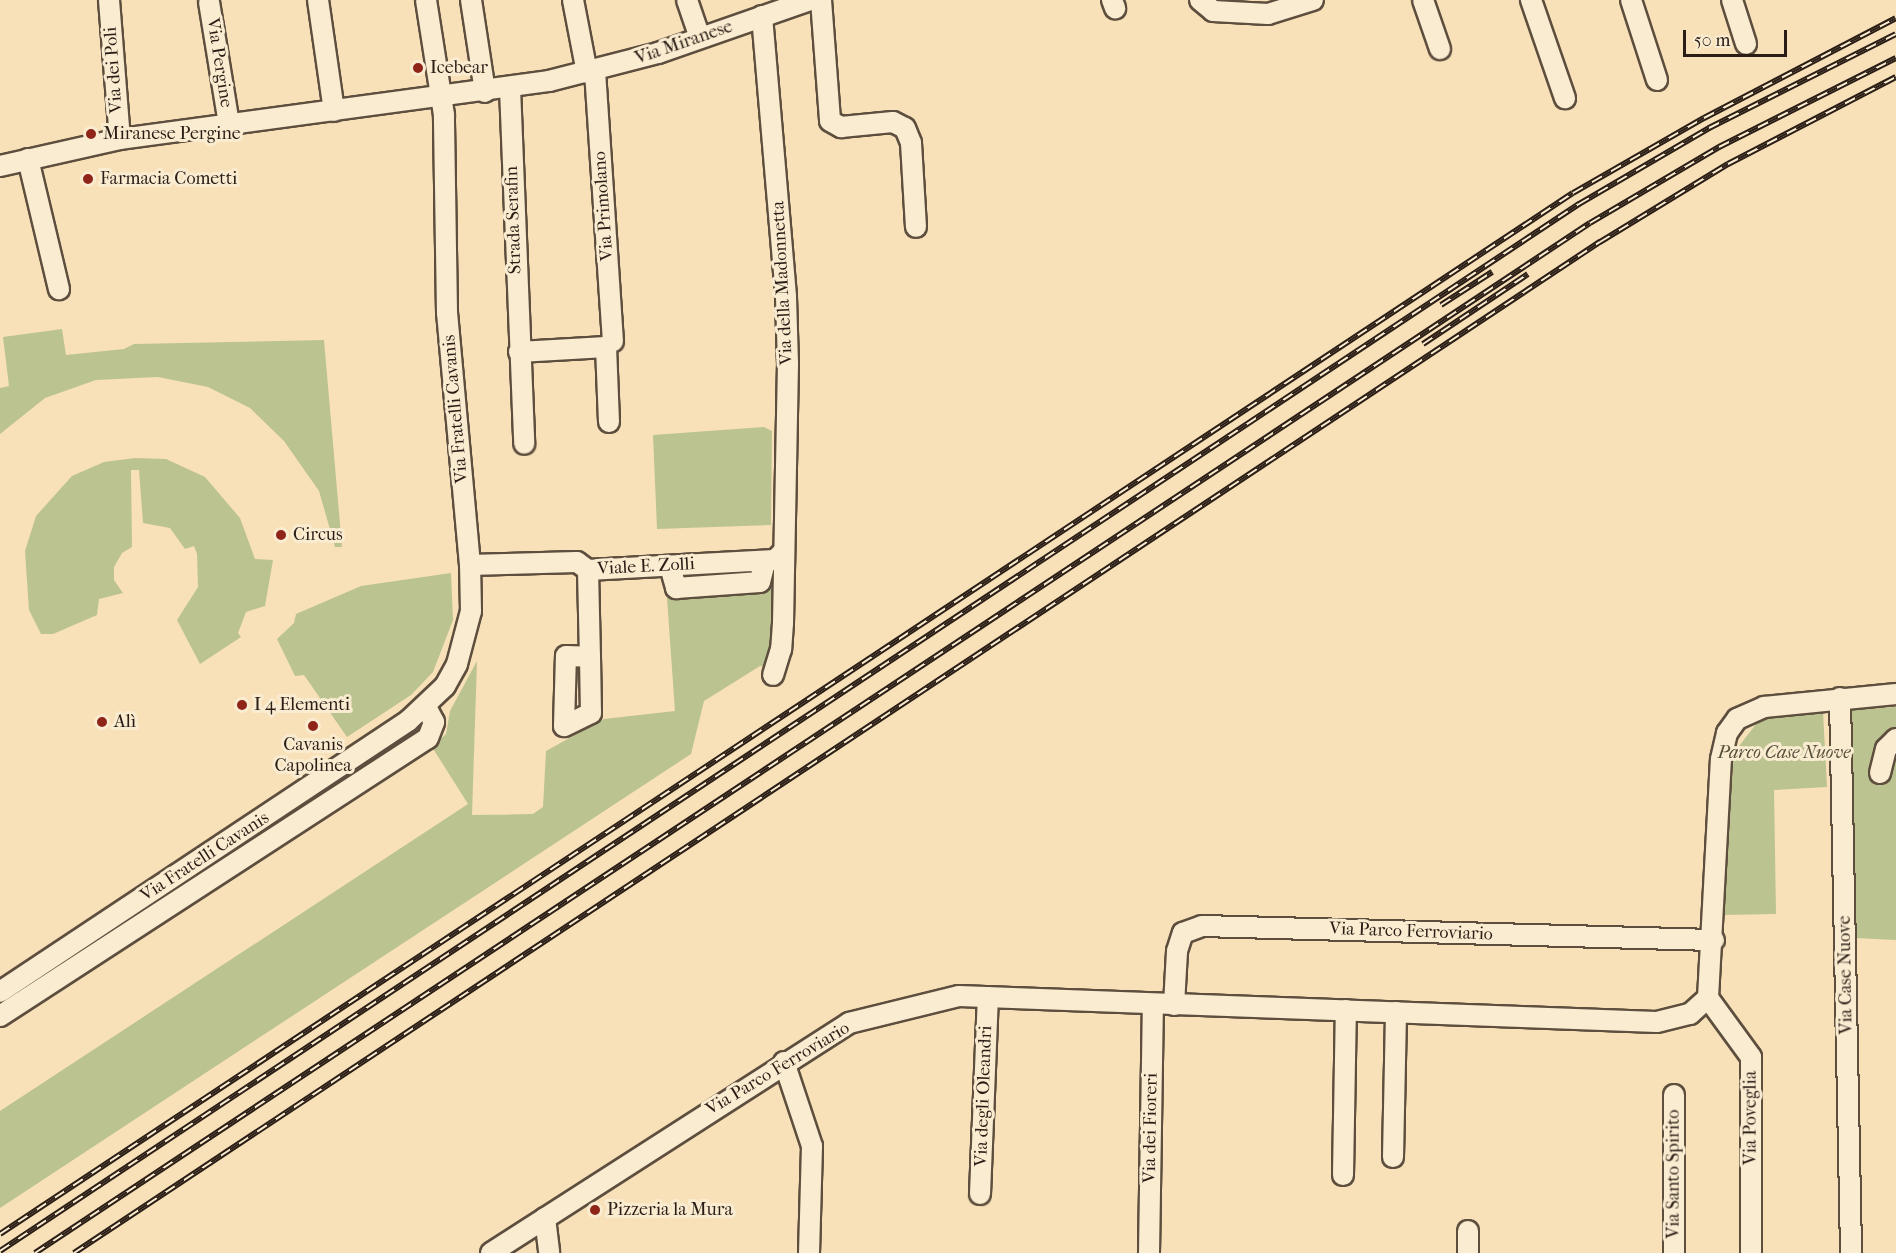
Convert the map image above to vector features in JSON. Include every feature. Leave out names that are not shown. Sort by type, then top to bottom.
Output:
[{"type":"street","name":"Via dei Poli","points":[[109,0],[120,139]]},
{"type":"street","points":[[318,0],[334,111]]},
{"type":"street","name":"Via Fratelli Cavanis","points":[[0,992],[408,721],[426,707],[445,686],[465,644],[471,611],[470,565],[448,324],[440,98],[426,0]]},
{"type":"street","points":[[471,0],[485,92]]},
{"type":"street","points":[[573,0],[591,72]]},
{"type":"street","name":"Via Miranese","points":[[687,0],[700,38]]},
{"type":"street","name":"Via Miranese","points":[[0,166],[120,139],[485,92],[591,72],[810,0]]},
{"type":"street","points":[[820,0],[830,120],[841,127],[893,122],[905,128],[911,143],[916,226]]},
{"type":"street","points":[[1202,4],[1219,12],[1268,14],[1313,0]]},
{"type":"street","points":[[1423,0],[1440,49]]},
{"type":"street","points":[[1531,0],[1564,98]]},
{"type":"street","points":[[1631,0],[1657,80]]},
{"type":"street","points":[[1732,0],[1746,44]]},
{"type":"street","name":"Via Pergine","points":[[209,2],[229,124]]},
{"type":"street","name":"Via della Madonnetta","points":[[773,675],[782,645],[788,431],[780,8]]},
{"type":"street","name":"Via Primolano","points":[[591,72],[613,341]]},
{"type":"street","name":"Strada Serafin","points":[[510,88],[524,444]]},
{"type":"street","points":[[28,159],[59,289]]},
{"type":"street","points":[[519,351],[606,347],[609,422]]},
{"type":"street","name":"Viale E. Zolli","points":[[470,565],[577,562],[588,570],[755,562],[776,560],[783,552]]},
{"type":"street","points":[[588,570],[590,657]]},
{"type":"street","points":[[1708,998],[1714,940],[1721,759],[1727,733],[1737,719],[1764,707],[1896,694]]},
{"type":"street","name":"Via Case Nuove","points":[[1840,698],[1851,1253]]},
{"type":"street","name":"Via Fratelli Cavanis","points":[[0,1016],[408,750],[433,731],[434,718],[426,707]]},
{"type":"street","points":[[408,721],[416,735],[408,750]]},
{"type":"street","points":[[1880,772],[1886,749],[1896,739]]},
{"type":"street","name":"Via Parco Ferroviario","points":[[1174,1005],[1177,951],[1183,933],[1202,926],[1714,940]]},
{"type":"street","name":"Via Parco Ferroviario","points":[[491,1253],[784,1062],[849,1023],[959,996],[1657,1022],[1690,1014],[1708,998]]},
{"type":"street","name":"Via degli Oleandri","points":[[980,1194],[988,998]]},
{"type":"street","name":"Via Poveglia","points":[[1708,998],[1751,1057],[1751,1253]]},
{"type":"street","name":"Via dei Fioreri","points":[[1149,1253],[1153,1004]]},
{"type":"street","points":[[1343,1175],[1346,1010]]},
{"type":"street","points":[[1393,1157],[1396,1012]]},
{"type":"street","points":[[784,1062],[812,1146],[809,1253]]},
{"type":"street","name":"Via Santo Spirito","points":[[1674,1095],[1674,1253]]},
{"type":"street","points":[[545,1218],[549,1253]]},
{"type":"street","points":[[1468,1231],[1468,1253]]},
{"type":"green space","points":[[62,329],[66,355],[124,349],[134,344],[324,340],[342,547],[335,547],[319,491],[284,441],[250,408],[208,387],[158,377],[96,380],[45,398],[0,434],[0,388],[9,386],[3,337]]},
{"type":"green space","points":[[764,427],[772,431],[771,525],[657,529],[653,435]]},
{"type":"green space","points":[[135,458],[166,459],[205,477],[240,518],[255,559],[273,560],[265,606],[246,612],[238,633],[241,637],[200,664],[177,620],[198,587],[197,554],[194,546],[185,549],[170,528],[143,523],[139,470],[131,470],[132,547],[122,553],[114,567],[114,580],[123,593],[99,599],[97,615],[53,634],[41,634],[29,610],[25,551],[36,516],[72,476],[104,462]]},
{"type":"green space","points":[[770,569],[777,569],[772,668],[760,666],[704,701],[691,754],[0,1208],[0,1111],[468,804],[432,747],[446,734],[450,711],[477,661],[472,815],[533,814],[543,807],[546,751],[604,719],[675,711],[667,598],[765,589]]},
{"type":"green space","points":[[451,573],[453,620],[433,672],[411,695],[347,737],[304,675],[295,676],[277,639],[294,623],[296,614],[361,586]]},
{"type":"green space","name":"Parco Case Nuove","points":[[1896,707],[1896,940],[1855,938],[1847,710]]},
{"type":"green space","name":"Parco Case Nuove","points":[[1823,712],[1827,787],[1774,790],[1776,914],[1722,915],[1729,759],[1760,719]]},
{"type":"railway","points":[[0,1234],[1573,193],[1704,118],[1896,18]]},
{"type":"railway","points":[[0,1251],[1579,204],[1709,128],[1896,34]]},
{"type":"railway","points":[[35,1253],[1590,223],[1719,147],[1896,58]]},
{"type":"railway","points":[[74,1253],[1600,242],[1728,164],[1896,77]]},
{"type":"railway","points":[[1441,305],[1492,272]]},
{"type":"railway","points":[[1423,344],[1528,274]]},
{"type":"place","name":"Icebear","points":[[418,68]]},
{"type":"place","name":"Miranese Pergine","points":[[91,134]]},
{"type":"place","name":"Farmacia Cometti","points":[[88,179]]},
{"type":"place","name":"Circus","points":[[281,535]]},
{"type":"place","name":"I 4 Elementi","points":[[242,705]]},
{"type":"place","name":"Alì","points":[[102,722]]},
{"type":"place","name":"Cavanis Capolinea","points":[[313,726]]},
{"type":"place","name":"Pizzeria la Mura","points":[[595,1210]]}]
